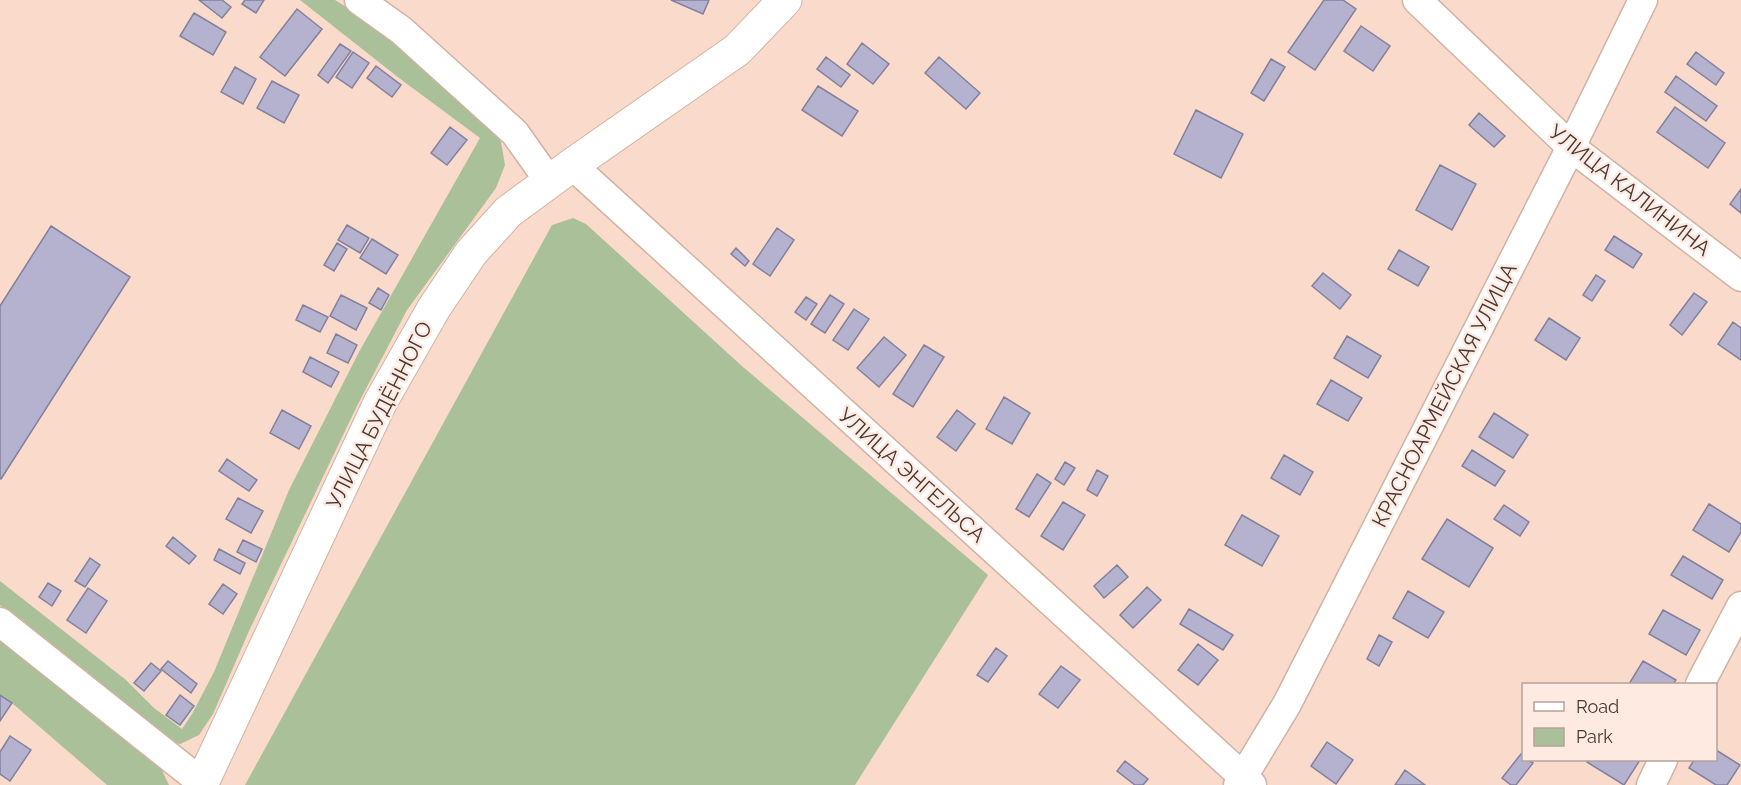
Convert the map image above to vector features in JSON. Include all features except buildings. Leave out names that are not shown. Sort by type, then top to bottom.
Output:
[{"type":"street","name":"УЛИЦА ЭНГЕЛЬСА","points":[[358,0],[401,30],[1244,782]]},
{"type":"street","name":"УЛИЦА БУДЁННОГО","points":[[203,784],[381,402],[434,308],[471,253],[508,212],[560,173],[737,50],[785,0]]},
{"type":"street","name":"УЛИЦА КАЛИНИНА","points":[[1417,0],[1571,147],[1741,277]]},
{"type":"street","name":"КРАСНОАРМЕЙСКАЯ УЛИЦА","points":[[1244,782],[1287,704],[1571,147],[1643,0]]},
{"type":"street","points":[[1701,683],[1741,606]]},
{"type":"street","points":[[0,622],[203,784]]},
{"type":"street","points":[[1651,785],[1662,761]]},
{"type":"green space","points":[[300,0],[335,0],[389,34],[490,121],[501,142],[505,165],[496,188],[407,310],[357,406],[249,631],[213,714],[199,735],[180,744],[158,737],[27,636],[0,605],[0,581],[126,680],[154,708],[182,729],[214,672],[289,490],[359,352],[480,138]]},
{"type":"green space","points":[[573,218],[586,224],[743,367],[988,575],[855,785],[245,785],[552,225]]},
{"type":"green space","points":[[0,640],[132,739],[159,764],[169,785],[107,785],[0,695]]}]
